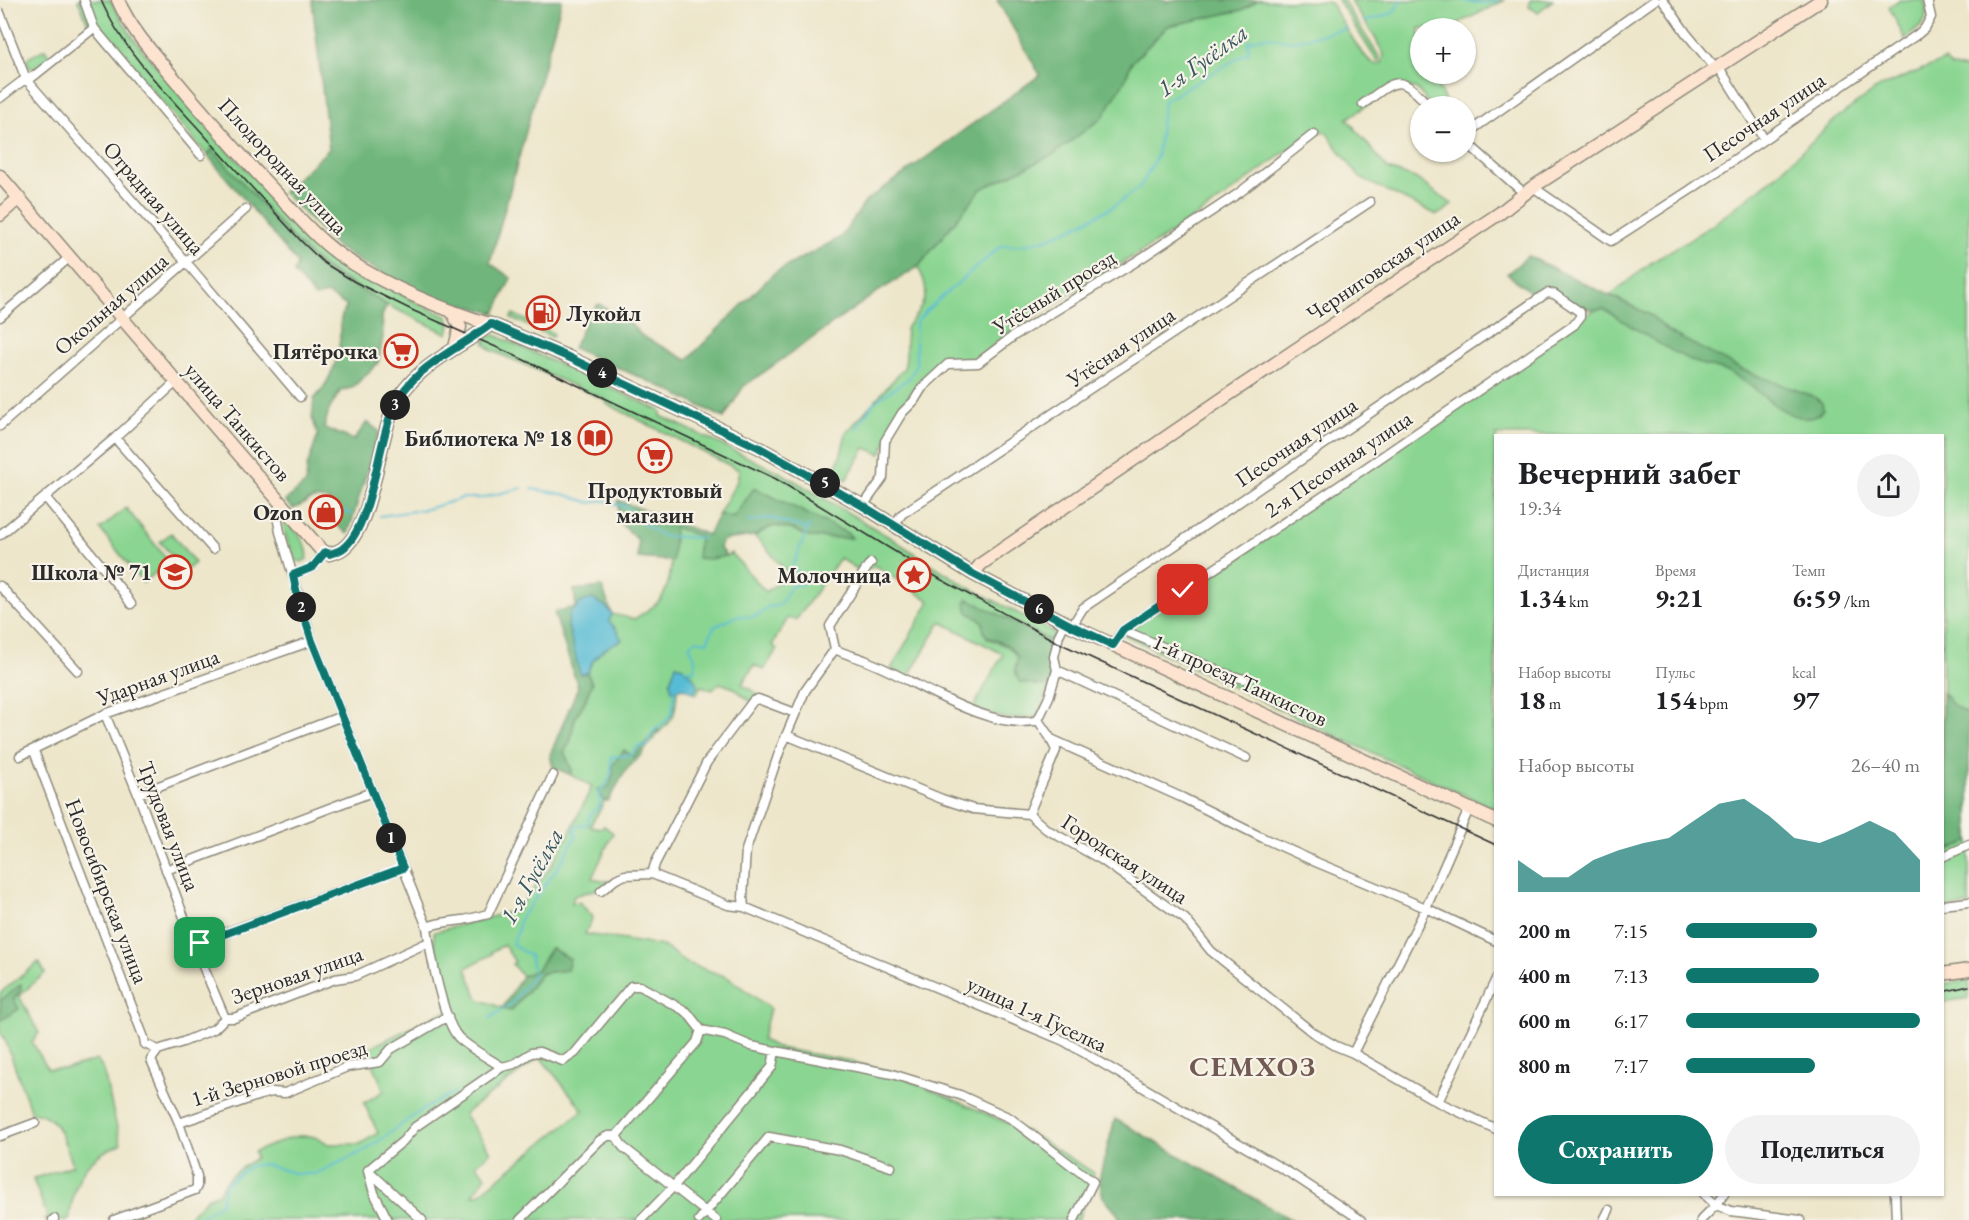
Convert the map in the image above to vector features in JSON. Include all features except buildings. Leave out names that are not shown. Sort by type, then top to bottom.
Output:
[{"type":"main road","name":"Плодородная улица","points":[[118,0],[142,39],[223,135],[311,230],[334,251],[387,282],[452,311],[491,324]]},
{"type":"main road","name":"Черниговская улица","points":[[973,574],[981,564],[1500,213],[1528,190],[1821,0]]},
{"type":"main road","name":"улица Танкистов","points":[[0,176],[280,503],[325,552]]},
{"type":"main road","points":[[0,215],[19,198]]},
{"type":"main road","points":[[452,311],[460,327],[455,347]]},
{"type":"main road","points":[[325,552],[329,554],[342,550],[352,539],[364,516],[386,426],[400,397],[430,363],[474,338],[491,324]]},
{"type":"main road","name":"1-й проезд Танкистов","points":[[491,324],[568,357],[805,472],[973,574],[1068,624],[1494,820]]},
{"type":"main road","points":[[1944,974],[1969,970]]},
{"type":"street","points":[[84,0],[94,28],[201,155]]},
{"type":"street","points":[[1476,127],[1655,0]]},
{"type":"street","points":[[1663,0],[1686,33],[1716,67],[1764,139]]},
{"type":"street","name":"Песочная улица","points":[[1528,190],[1611,241],[1690,190],[1918,34],[1925,28],[1931,17],[1927,0]]},
{"type":"street","name":"Отрадная улица","points":[[0,13],[26,79],[300,397]]},
{"type":"street","points":[[0,98],[26,79],[34,76],[94,28]]},
{"type":"street","points":[[1363,104],[1392,83],[1400,82],[1420,96]]},
{"type":"street","name":"Утёсный проезд","points":[[863,506],[883,478],[885,441],[902,413],[914,401],[922,388],[948,364],[978,363],[1015,335],[1137,261],[1239,194],[1314,134]]},
{"type":"street","points":[[1476,150],[1528,190]]},
{"type":"street","name":"Утёсная улица","points":[[894,525],[902,514],[1370,202]]},
{"type":"street","name":"Окольная улица","points":[[0,426],[246,209]]},
{"type":"street","points":[[0,317],[70,257]]},
{"type":"street","name":"Песочная улица","points":[[1068,624],[1083,608],[1547,293],[1554,294],[1580,312]]},
{"type":"street","name":"2-я Песочная улица","points":[[1113,645],[1123,630],[1574,326],[1580,317],[1580,312]]},
{"type":"street","points":[[0,535],[46,498],[176,382]]},
{"type":"street","points":[[115,438],[213,549]]},
{"type":"street","points":[[46,498],[131,604]]},
{"type":"street","points":[[280,503],[277,516],[312,641],[427,927],[432,960],[451,1027],[459,1038],[502,1067]]},
{"type":"street","points":[[293,575],[313,567],[325,552]]},
{"type":"street","points":[[744,907],[746,850],[786,735],[805,691],[835,649],[830,626],[871,563]]},
{"type":"street","points":[[0,586],[78,671]]},
{"type":"street","points":[[835,649],[869,662],[972,711],[1005,721],[1030,723],[1038,720],[1049,698],[1057,670],[1054,657],[1059,635],[1068,624]]},
{"type":"street","points":[[1123,630],[1229,675],[1244,679]]},
{"type":"street","name":"Ударная улица","points":[[21,756],[105,714],[312,641]]},
{"type":"street","points":[[1057,670],[1246,758]]},
{"type":"street","points":[[652,874],[707,762],[753,701],[758,699],[795,713]]},
{"type":"street","name":"Трудовая улица","points":[[105,714],[225,1018]]},
{"type":"street","points":[[138,794],[342,716]]},
{"type":"street","points":[[1029,814],[1056,750],[1038,720]]},
{"type":"street","name":"Городская улица","points":[[786,735],[962,806],[1029,814],[1046,829],[1102,860],[1185,919],[1211,951],[1312,1032],[1438,1102],[1494,1128]]},
{"type":"street","points":[[1051,739],[1183,798],[1318,863],[1426,908],[1494,940]]},
{"type":"street","name":"Новосибирская улица","points":[[34,751],[145,1044],[158,1050]]},
{"type":"street","points":[[427,927],[488,914],[553,775]]},
{"type":"street","points":[[166,870],[372,792]]},
{"type":"street","points":[[1353,1053],[1426,908],[1469,809]]},
{"type":"street","points":[[1944,856],[1969,845]]},
{"type":"street","points":[[195,944],[403,868]]},
{"type":"street","name":"улица 1-я Гуселка","points":[[601,891],[625,875],[652,874],[728,905],[744,907],[1064,1041],[1293,1174],[1361,1220]]},
{"type":"street","points":[[1944,905],[1969,902]]},
{"type":"street","name":"Зерновая улица","points":[[158,1050],[214,1029],[225,1018],[234,1018],[335,979],[355,976],[429,942]]},
{"type":"street","points":[[1438,1102],[1494,983]]},
{"type":"street","points":[[368,1170],[403,1141],[415,1127],[502,1067],[514,1064],[531,1053],[539,1052],[563,1061],[575,1053],[631,986],[640,986],[687,1012],[701,1030],[775,1051],[892,1074],[960,1095],[1010,1118],[1093,1182],[1074,1220]]},
{"type":"street","name":"1-й Зерновой проезд","points":[[179,1123],[260,1095],[272,1092],[285,1093],[347,1068],[380,1062],[391,1049],[448,1016]]},
{"type":"street","points":[[520,1220],[600,1140],[608,1136],[616,1136],[697,1042],[701,1030]]},
{"type":"street","points":[[114,1220],[195,1190],[197,1186],[197,1176],[179,1123],[151,1060],[158,1050]]},
{"type":"street","points":[[641,1220],[674,1186],[772,1067],[775,1051]]},
{"type":"street","points":[[0,1136],[35,1123]]},
{"type":"street","points":[[616,1136],[623,1148],[716,1220]]},
{"type":"street","points":[[699,1220],[769,1137],[840,1150],[891,1167]]},
{"type":"street","points":[[368,1170],[374,1192],[388,1220]]},
{"type":"street","points":[[368,1170],[423,1220]]},
{"type":"street","points":[[1706,1196],[1716,1205],[1731,1211],[1800,1220]]},
{"type":"street","points":[[1701,1220],[1723,1196]]},
{"type":"street","points":[[1895,1196],[1896,1220]]},
{"type":"street","points":[[1604,1220],[1609,1210]]},
{"type":"green space","points":[[78,0],[110,0],[133,38],[175,89],[223,145],[308,234],[411,300],[448,317],[450,325],[448,334],[387,305],[325,268],[299,245],[212,149],[208,156],[98,26],[88,24]]},
{"type":"green space","points":[[312,0],[562,0],[490,263],[511,278],[495,313],[436,298],[359,261],[337,247],[283,192],[329,149]]},
{"type":"green space","points":[[997,0],[1166,0],[1167,2],[1171,0],[1258,0],[1242,10],[1168,26],[1131,63],[1125,80],[1103,117],[1054,154],[981,189],[918,267],[879,291],[743,387],[724,418],[662,387],[573,348],[590,312],[599,304],[630,323],[642,336],[687,360],[774,273],[841,237],[866,201],[1040,75]]},
{"type":"green space","points":[[1258,0],[1327,2],[1331,4],[1368,60],[1377,65],[1382,63],[1384,55],[1350,0],[1505,0],[1469,18],[1410,18],[1410,84],[1437,84],[1443,96],[1423,96],[1416,88],[1395,87],[1347,119],[1388,169],[1415,178],[1452,204],[1437,215],[1360,178],[1326,132],[1313,131],[1222,199],[1159,241],[1063,298],[1011,332],[977,359],[945,360],[922,380],[900,411],[881,454],[865,448],[846,480],[833,472],[841,455],[846,433],[904,368],[906,329],[922,305],[926,294],[918,267],[981,189],[1054,154],[1125,80],[1131,63],[1168,26],[1242,10]]},
{"type":"green space","points":[[1338,0],[1343,0],[1380,58],[1379,60],[1377,61]]},
{"type":"green space","points":[[1530,0],[1553,0],[1538,12],[1529,7]]},
{"type":"green space","points":[[1899,0],[1924,0],[1926,8],[1923,23],[1905,39],[1889,7]]},
{"type":"green space","points":[[45,49],[51,59],[31,69],[26,59]]},
{"type":"green space","points":[[1945,60],[1951,67],[1969,69],[1969,716],[1953,705],[1944,694],[1944,434],[1494,434],[1494,809],[1329,733],[1123,634],[1594,310],[1604,308],[1652,316],[1610,295],[1652,262],[1711,226],[1772,179],[1838,117],[1878,88]]},
{"type":"green space","points":[[212,149],[299,245],[324,268],[387,305],[382,316],[383,337],[378,363],[352,388],[341,390],[329,410],[324,428],[354,440],[367,422],[379,431],[348,534],[334,523],[337,513],[330,501],[318,498],[293,509],[285,501],[306,483],[307,467],[318,435],[312,418],[314,399],[327,382],[336,362],[340,322],[347,306],[327,294],[315,297],[294,273],[297,263],[208,156]]},
{"type":"green space","points":[[1528,256],[1652,316],[1669,332],[1743,370],[1815,397],[1822,403],[1823,409],[1810,418],[1790,414],[1739,378],[1675,352],[1604,309],[1582,307],[1551,288],[1537,297],[1507,274]]},
{"type":"green space","points":[[513,314],[554,335],[552,337],[511,318]]},
{"type":"green space","points":[[495,335],[661,411],[661,416],[783,474],[966,586],[1054,634],[1051,641],[968,599],[983,622],[987,638],[1009,647],[1018,658],[1015,670],[1049,687],[1037,717],[1006,719],[973,708],[1003,654],[941,622],[908,677],[891,669],[930,601],[876,566],[860,571],[840,558],[796,620],[788,618],[772,645],[777,649],[764,670],[754,665],[742,684],[760,696],[750,701],[734,688],[720,683],[712,690],[701,686],[697,694],[694,693],[697,685],[683,669],[676,665],[670,682],[674,691],[677,690],[675,708],[669,722],[660,731],[656,731],[633,757],[624,750],[609,787],[597,790],[604,801],[590,826],[600,828],[604,826],[613,833],[592,878],[610,881],[604,887],[574,896],[572,903],[579,902],[593,917],[585,934],[663,946],[687,963],[727,977],[770,1008],[762,1040],[778,1048],[845,1060],[891,1072],[1028,1132],[1094,1173],[1078,1220],[186,1220],[207,1198],[219,1193],[234,1173],[256,1158],[254,1152],[301,1136],[310,1136],[328,1144],[360,1144],[378,1133],[364,1103],[384,1091],[367,1049],[437,1015],[453,1010],[434,953],[434,932],[517,910],[551,866],[592,786],[571,775],[572,770],[564,752],[570,742],[575,718],[592,683],[587,673],[616,629],[609,621],[612,614],[634,619],[663,596],[671,567],[673,526],[699,536],[709,559],[731,553],[766,592],[788,574],[754,536],[776,526],[795,530],[808,537],[851,538],[849,534],[755,488],[733,518],[719,514],[737,481],[739,470],[607,404],[606,400],[491,350],[485,344],[489,336]],"holes":[[[504,945],[515,962],[512,964],[522,976],[537,970],[551,948],[560,954],[567,970],[542,973],[511,1011],[478,999],[466,968]],[[540,1057],[583,1110],[478,1195],[473,1195],[486,1176],[476,1165],[491,1152],[464,1114]]]},
{"type":"green space","points":[[754,488],[849,534],[852,538],[808,537],[795,530],[776,526],[754,536],[723,540],[719,547],[726,556],[709,559],[697,558],[699,536],[674,527],[673,561],[638,558],[638,540],[619,522],[618,500],[708,535],[719,514],[733,518]]},
{"type":"green space","points":[[126,508],[169,562],[143,583],[100,529]]},
{"type":"green space","points":[[285,520],[297,532],[307,549],[307,559],[302,562],[297,561],[286,538],[283,523]]},
{"type":"green space","points":[[171,533],[195,563],[185,571],[160,542]]},
{"type":"green space","points":[[602,587],[612,614],[604,606],[582,602],[568,626],[581,674],[587,673],[592,683],[575,718],[570,742],[564,752],[572,770],[571,775],[553,767],[550,755],[578,687],[554,612],[576,607],[574,590]]},
{"type":"green space","points":[[968,599],[1051,641],[1049,658],[1053,663],[1049,687],[1019,682],[1015,670],[1018,657],[1008,646],[987,636],[983,629],[983,622],[968,612],[965,603]]},
{"type":"green space","points":[[1944,695],[1969,716],[1969,841],[1944,852]]},
{"type":"green space","points":[[657,730],[660,731],[626,770],[608,801],[604,801],[597,789],[609,787],[614,772],[612,768],[614,763],[624,750],[633,757]]},
{"type":"green space","points":[[1969,841],[1969,905],[1944,909],[1944,852]]},
{"type":"green space","points":[[551,948],[570,959],[567,970],[542,973],[511,1011],[502,1009],[522,976],[537,970]]},
{"type":"green space","points":[[39,962],[45,973],[19,996],[39,1033],[32,1042],[48,1069],[66,1069],[97,1060],[103,1069],[121,1144],[97,1157],[82,1173],[74,1193],[69,1220],[44,1220],[48,1218],[33,1179],[73,1165],[63,1138],[54,1123],[41,1114],[31,1112],[5,1039],[0,1032],[0,993]]},
{"type":"green space","points":[[1969,980],[1969,998],[1944,1002],[1944,984]]},
{"type":"green space","points":[[21,984],[21,990],[14,999],[19,1009],[0,1021],[0,1001]]},
{"type":"green space","points":[[1115,1119],[1292,1220],[1118,1220],[1119,1216],[1103,1197],[1099,1179]]},
{"type":"water","points":[[592,599],[605,606],[612,614],[609,621],[622,640],[600,652],[587,673],[580,674],[568,626],[569,615],[582,602]]},
{"type":"water","points":[[676,665],[683,667],[691,674],[698,685],[694,693],[685,688],[672,690],[670,682]]},
{"type":"waterway","name":"1-я Гусёлка","points":[[1364,22],[1393,13],[1401,0]]},
{"type":"waterway","name":"1-я Гусёлка","points":[[1462,0],[1480,3],[1498,0]]},
{"type":"waterway","name":"1-я Гусёлка","points":[[856,429],[873,403],[909,378],[916,367],[916,322],[1001,246],[1023,245],[1071,229],[1114,206],[1140,187],[1157,156],[1164,101],[1249,52],[1248,41],[1266,37],[1294,41],[1347,28]]},
{"type":"waterway","points":[[380,516],[427,509],[463,498],[481,498],[522,488]]},
{"type":"waterway","points":[[532,489],[563,494],[591,503],[602,500],[627,507],[637,520],[663,536],[702,538]]},
{"type":"waterway","points":[[341,510],[351,514]]},
{"type":"waterway","points":[[748,522],[770,518],[808,529]]},
{"type":"waterway","name":"1-я Гусёлка","points":[[683,669],[693,671],[695,661],[689,646],[696,640],[707,642],[714,627],[737,616],[759,615],[768,607],[780,605],[791,586],[802,584],[804,577],[792,568],[809,525]]},
{"type":"waterway","name":"1-я Гусёлка","points":[[490,1018],[512,1003],[534,974],[530,956],[512,944],[518,931],[519,920],[558,867],[576,836],[574,831],[578,825],[587,825],[590,815],[600,806],[600,790],[609,779],[611,757],[630,755],[639,746],[647,746],[652,734],[672,712],[674,688]]},
{"type":"waterway","name":"1-я Гусёлка","points":[[196,1220],[221,1203],[225,1185],[250,1166],[263,1164],[297,1174],[315,1174],[366,1150],[419,1112],[454,1092]]},
{"type":"tram line","points":[[101,0],[131,51],[170,98],[302,242],[324,263],[355,282],[776,479],[940,579],[1057,642],[1494,844]]},
{"type":"tram line","points":[[1944,992],[1969,986]]},
{"type":"place","name":"Лукойл","points":[[543,313]]},
{"type":"place","name":"Пятёрочка","points":[[401,351]]},
{"type":"place","name":"Библиотека № 18","points":[[595,438]]},
{"type":"place","name":"Продуктовый магазин","points":[[655,456]]},
{"type":"place","name":"Ozon","points":[[326,512]]},
{"type":"place","name":"Школа № 71","points":[[175,572]]},
{"type":"place","name":"Молочница","points":[[914,575]]},
{"type":"district","name":"СЕМХОЗ","points":[[1253,1066]]},
{"type":"route","points":[[200,943],[403,868],[312,641],[293,575],[313,567],[325,552],[329,554],[342,550],[352,539],[364,516],[386,426],[394,406],[410,384],[430,363],[478,335],[491,324],[568,357],[758,447],[863,506],[973,574],[1113,645],[1123,630],[1183,590]]}]
